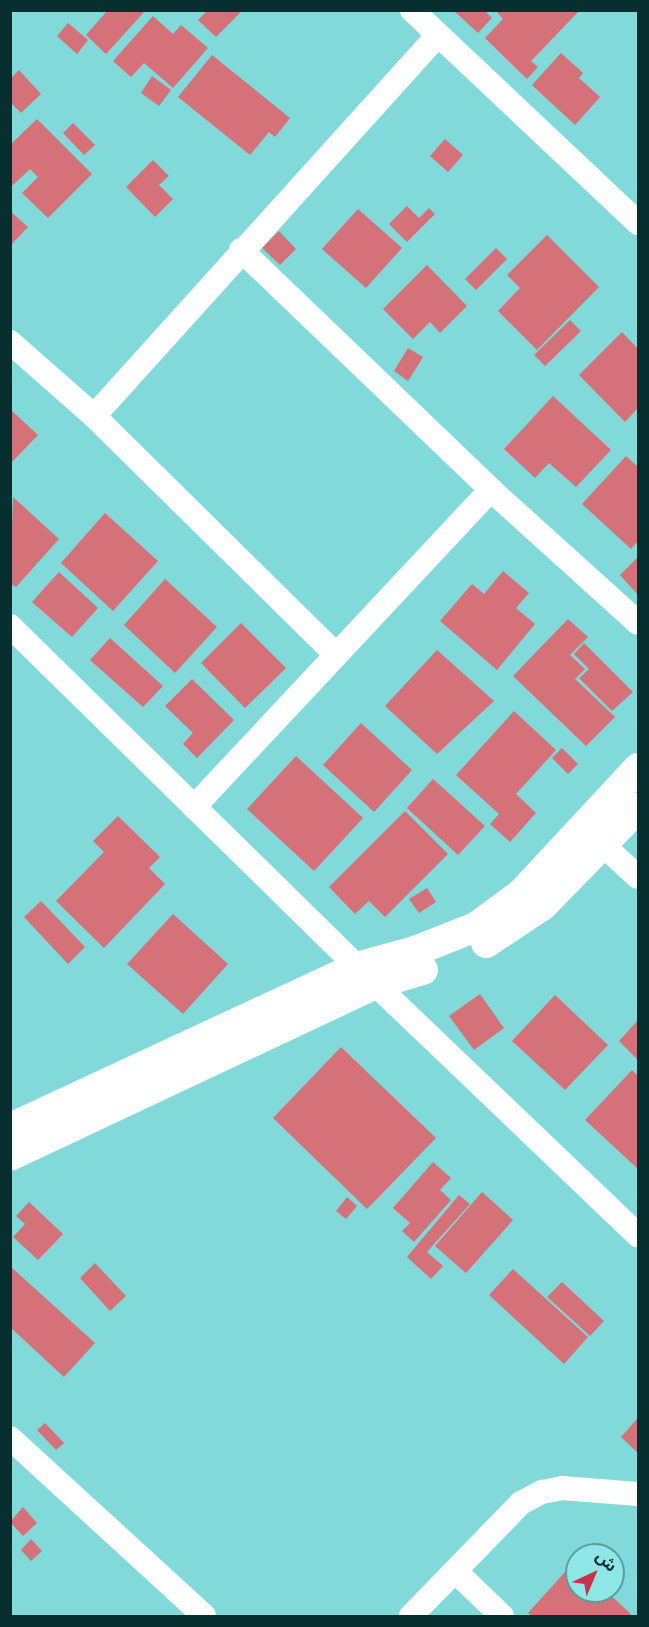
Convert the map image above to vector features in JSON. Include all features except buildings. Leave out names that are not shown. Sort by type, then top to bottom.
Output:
[{"type":"street","points":[[412,10],[639,223]]},
{"type":"street","points":[[94,416],[241,250],[438,35]]},
{"type":"street","points":[[241,250],[491,490],[639,622]]},
{"type":"street","points":[[10,342],[94,416],[335,654]]},
{"type":"street","points":[[194,807],[491,490]]},
{"type":"street","points":[[10,626],[366,975],[639,1235]]},
{"type":"street","points":[[10,1128],[366,975],[451,937],[501,911],[554,861],[639,768]]},
{"type":"street","points":[[10,1156],[366,975],[456,958],[509,930],[542,906],[604,846],[639,808]]},
{"type":"street","points":[[604,846],[639,878]]},
{"type":"street","points":[[10,1438],[204,1617]]},
{"type":"street","points":[[411,1617],[521,1503],[542,1492],[562,1488],[639,1494]]},
{"type":"street","points":[[455,1571],[502,1617]]}]
